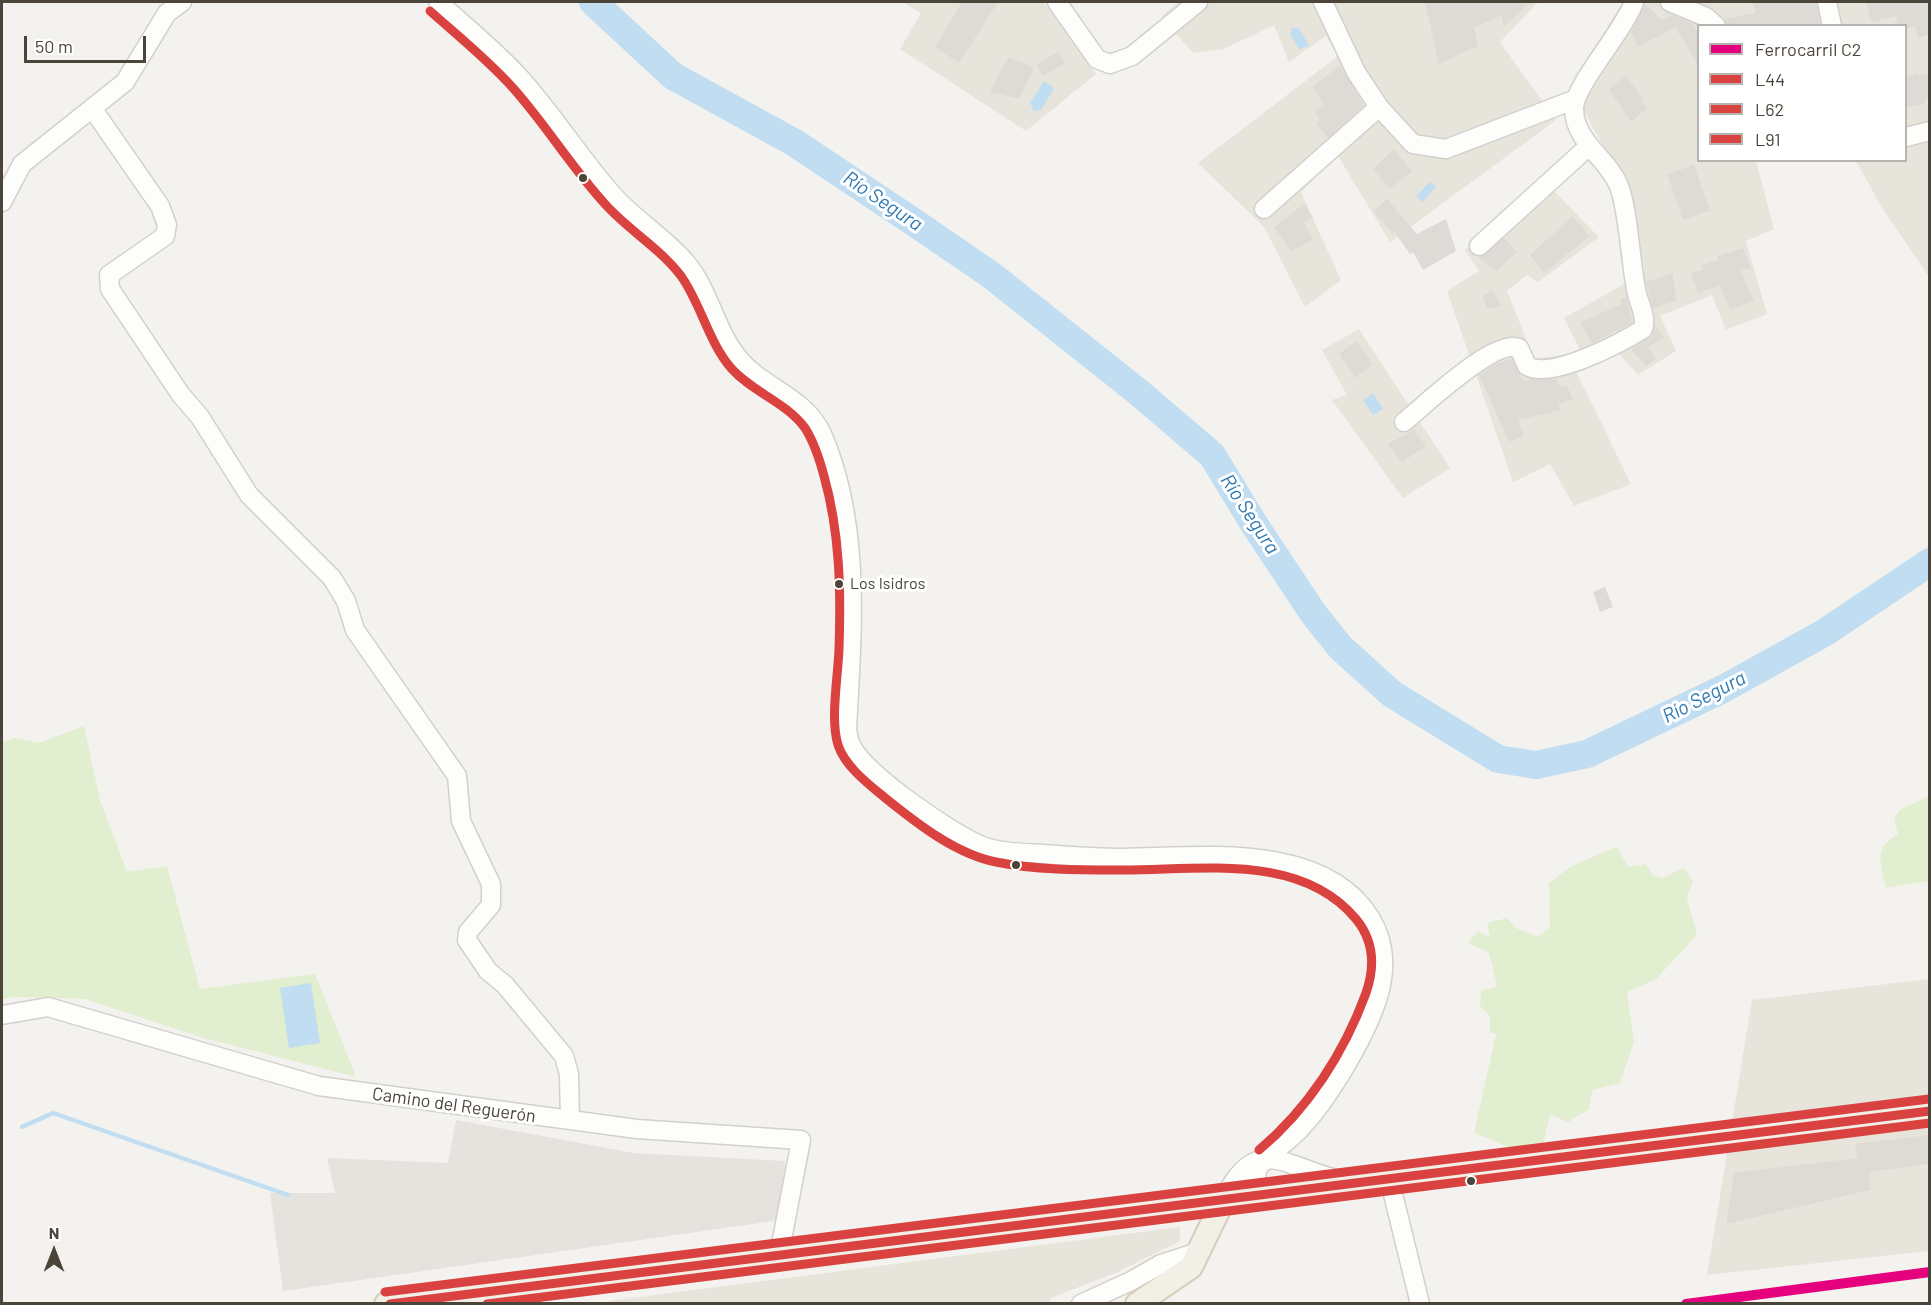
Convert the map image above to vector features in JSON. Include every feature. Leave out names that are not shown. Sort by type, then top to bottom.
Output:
[{"type":"main road","points":[[386,1304],[1929,1111]]},
{"type":"main road","points":[[1137,1304],[1191,1267],[1224,1199]]},
{"type":"main road","points":[[1169,1206],[1193,1219],[1201,1232],[1201,1248]]},
{"type":"street","points":[[2,202],[22,164],[125,82],[167,13],[182,2]]},
{"type":"street","points":[[438,2],[522,80],[611,194],[635,219],[687,263],[702,289],[726,343],[741,362],[807,412],[821,431],[841,496],[848,542],[851,579],[847,729],[851,746],[866,764],[888,784],[936,819],[985,847],[1019,853],[1107,858],[1199,855],[1250,857],[1300,868],[1317,875],[1342,887],[1362,904],[1379,932],[1385,951],[1381,988],[1355,1048],[1320,1105],[1300,1129],[1267,1159],[1256,1173],[1256,1184],[1263,1194]]},
{"type":"street","points":[[1057,2],[1097,59],[1110,64],[1132,56],[1198,2]]},
{"type":"street","points":[[1323,2],[1356,72],[1379,107],[1413,144],[1446,149],[1576,99]]},
{"type":"street","points":[[1404,422],[1473,366],[1502,348],[1519,348],[1527,366],[1543,369],[1600,352],[1643,329],[1645,322],[1633,277],[1619,186],[1611,171],[1589,146],[1577,127],[1574,107],[1579,90],[1602,58],[1634,2]]},
{"type":"street","points":[[1670,2],[1706,18],[1714,24]]},
{"type":"street","points":[[1827,2],[1832,24]]},
{"type":"street","points":[[1264,209],[1379,107]]},
{"type":"street","points":[[92,108],[160,206],[167,225],[165,236],[109,275],[110,289],[181,394],[200,417],[249,495],[332,578],[346,601],[355,630],[458,776],[461,821],[491,884],[491,905],[468,932],[466,940],[488,971],[505,985],[564,1056],[569,1074],[570,1120]]},
{"type":"street","points":[[1907,136],[1929,131]]},
{"type":"street","points":[[1479,246],[1589,146]]},
{"type":"street","name":"Camino del Reguerón","points":[[2,1015],[48,1007],[319,1086],[637,1129],[801,1140],[779,1254]]},
{"type":"street","points":[[1300,1129],[1300,1151],[1314,1173]]},
{"type":"street","points":[[1224,1199],[1234,1178],[1245,1167],[1267,1159],[1286,1160],[1314,1173],[1356,1182]]},
{"type":"street","points":[[1389,1178],[1420,1304]]},
{"type":"street","points":[[1081,1304],[1100,1298],[1161,1264],[1201,1248]]},
{"type":"shaded area","points":[[902,2],[1044,2],[1096,74],[1026,131],[900,49],[921,13]]},
{"type":"shaded area","points":[[1178,2],[1538,2],[1500,42],[1556,120],[1390,242],[1338,156],[1301,192],[1341,280],[1305,307],[1264,227],[1198,163],[1338,56],[1326,36],[1289,62],[1274,25],[1224,49],[1193,53],[1161,17]]},
{"type":"shaded area","points":[[1623,2],[1929,2],[1930,278],[1882,208],[1857,162],[1907,162],[1907,24],[1697,24],[1697,162],[1756,162],[1774,229],[1746,241],[1767,314],[1726,330],[1712,295],[1660,316],[1676,351],[1638,375],[1616,350],[1588,366],[1564,318],[1645,272],[1624,183],[1570,86]]},
{"type":"shaded area","points":[[1542,179],[1599,237],[1538,282],[1527,275],[1507,291],[1534,358],[1568,355],[1631,484],[1574,506],[1550,464],[1513,482],[1447,291],[1479,271],[1465,250]]},
{"type":"shaded area","points":[[1359,329],[1450,468],[1403,498],[1332,400],[1347,395],[1322,350]]},
{"type":"shaded area","points":[[1929,979],[1929,1251],[1707,1275],[1752,1000]]},
{"type":"shaded area","points":[[456,1120],[633,1153],[785,1161],[780,1220],[283,1291],[270,1193],[335,1193],[327,1158],[448,1163]]},
{"type":"shaded area","points":[[1180,1227],[1180,1241],[1120,1271],[1051,1298],[1049,1303],[609,1303],[609,1301]]},
{"type":"green space","points":[[84,726],[100,800],[127,872],[167,866],[200,989],[315,974],[356,1077],[200,1037],[85,999],[16,997],[2,999],[2,742],[15,738],[39,743]]},
{"type":"green space","points":[[1929,796],[1929,881],[1886,888],[1880,857],[1884,845],[1898,834],[1894,819],[1900,810]]},
{"type":"green space","points":[[1616,847],[1629,867],[1646,864],[1652,875],[1663,878],[1683,868],[1693,881],[1687,898],[1697,935],[1656,979],[1627,992],[1634,1042],[1620,1083],[1592,1090],[1589,1109],[1568,1122],[1550,1114],[1543,1145],[1511,1148],[1474,1133],[1496,1034],[1490,1032],[1490,1016],[1480,1006],[1481,991],[1497,986],[1489,953],[1468,943],[1478,931],[1490,938],[1487,923],[1507,918],[1516,928],[1538,937],[1550,927],[1549,883],[1570,867]]},
{"type":"water","points":[[1292,28],[1299,28],[1309,46],[1299,49],[1290,34]]},
{"type":"water","points":[[1044,81],[1054,88],[1041,110],[1034,111],[1030,103]]},
{"type":"water","points":[[1430,182],[1436,187],[1422,202],[1416,196]]},
{"type":"water","points":[[1373,393],[1383,409],[1373,415],[1363,400]]},
{"type":"water","points":[[311,983],[320,1043],[289,1048],[280,988]]},
{"type":"building","points":[[962,2],[998,2],[959,63],[935,47]]},
{"type":"building","points":[[1425,2],[1531,2],[1503,27],[1502,15],[1474,28],[1478,46],[1439,64]]},
{"type":"building","points":[[1753,2],[1816,2],[1820,24],[1726,24],[1725,19],[1755,13]]},
{"type":"building","points":[[1866,2],[1929,2],[1929,35],[1918,38],[1915,26],[1907,28],[1907,24],[1898,24],[1896,16],[1871,22]]},
{"type":"building","points":[[1645,4],[1662,20],[1672,15],[1693,24],[1697,31],[1697,63],[1675,27],[1638,47],[1631,32]]},
{"type":"building","points":[[1058,52],[1065,63],[1043,76],[1036,65]]},
{"type":"building","points":[[1008,58],[1027,64],[1034,69],[1019,99],[990,92]]},
{"type":"building","points":[[1340,65],[1364,105],[1328,138],[1317,125],[1320,121],[1315,112],[1324,104],[1313,87]]},
{"type":"building","points":[[1917,73],[1918,76],[1928,74],[1929,98],[1925,100],[1926,103],[1907,108],[1907,76]]},
{"type":"building","points":[[1625,75],[1643,98],[1641,99],[1647,108],[1631,122],[1609,90]]},
{"type":"building","points":[[1394,149],[1412,171],[1390,189],[1373,169]]},
{"type":"building","points":[[1694,165],[1710,211],[1683,220],[1667,174]]},
{"type":"building","points":[[1387,199],[1417,234],[1446,219],[1456,251],[1423,270],[1413,252],[1410,254],[1393,230],[1391,231],[1374,211]]},
{"type":"building","points":[[1304,204],[1313,217],[1304,222],[1313,240],[1291,251],[1274,227]]},
{"type":"building","points":[[1573,216],[1589,236],[1544,273],[1530,255]]},
{"type":"building","points":[[1504,238],[1517,252],[1496,271],[1479,258]]},
{"type":"building","points":[[1743,248],[1751,268],[1741,271],[1754,301],[1730,309],[1720,285],[1698,293],[1691,273],[1703,270],[1702,265],[1718,260],[1718,256]]},
{"type":"building","points":[[1673,273],[1676,301],[1653,308],[1646,282]]},
{"type":"building","points":[[1493,291],[1501,306],[1487,309],[1483,295]]},
{"type":"building","points":[[1626,297],[1633,322],[1591,344],[1581,322],[1622,304],[1620,300]]},
{"type":"building","points":[[1655,326],[1664,338],[1648,347],[1656,358],[1646,366],[1631,349],[1652,336]]},
{"type":"building","points":[[1356,341],[1373,364],[1355,378],[1339,354]]},
{"type":"building","points":[[1512,359],[1524,382],[1531,379],[1557,379],[1560,388],[1567,386],[1573,399],[1558,404],[1561,410],[1518,420],[1524,436],[1509,442],[1479,375],[1498,363]]},
{"type":"building","points":[[1414,430],[1426,446],[1402,462],[1388,444]]},
{"type":"building","points":[[1605,587],[1613,607],[1600,612],[1593,592]]},
{"type":"building","points":[[1929,1135],[1929,1164],[1869,1172],[1870,1190],[1726,1224],[1734,1173],[1857,1158],[1855,1144]]},
{"type":"waterway","name":"Río Segura","points":[[593,2],[673,76],[795,143],[915,223],[991,275],[1137,391],[1212,455],[1313,613],[1340,647],[1392,694],[1498,759],[1536,765],[1587,754],[1723,689],[1824,633],[1930,562]]},
{"type":"waterway","points":[[22,1127],[53,1113],[288,1195]]},
{"type":"rail line","name":"C2","points":[[1686,1304],[1930,1272]]},
{"type":"transit line","name":"L62","points":[[430,11],[473,48],[503,78],[525,102],[605,204],[673,266],[688,287],[716,346],[731,368],[749,384],[788,411],[808,433],[824,476],[836,540],[840,606],[836,735],[841,753],[857,774],[936,836],[981,858],[1011,865],[1057,869],[1213,868],[1245,869],[1276,874],[1306,883],[1333,897],[1362,927],[1371,954],[1371,974],[1366,993],[1347,1037],[1323,1079],[1309,1098],[1277,1134],[1259,1150]]},
{"type":"transit line","name":"L91","points":[[385,1292],[1929,1099]]},
{"type":"transit line","name":"L44","points":[[390,1304],[1930,1111]]},
{"type":"transit line","name":"L62","points":[[487,1304],[1930,1123]]},
{"type":"place","name":"Los Isidros","points":[[839,584]]}]
